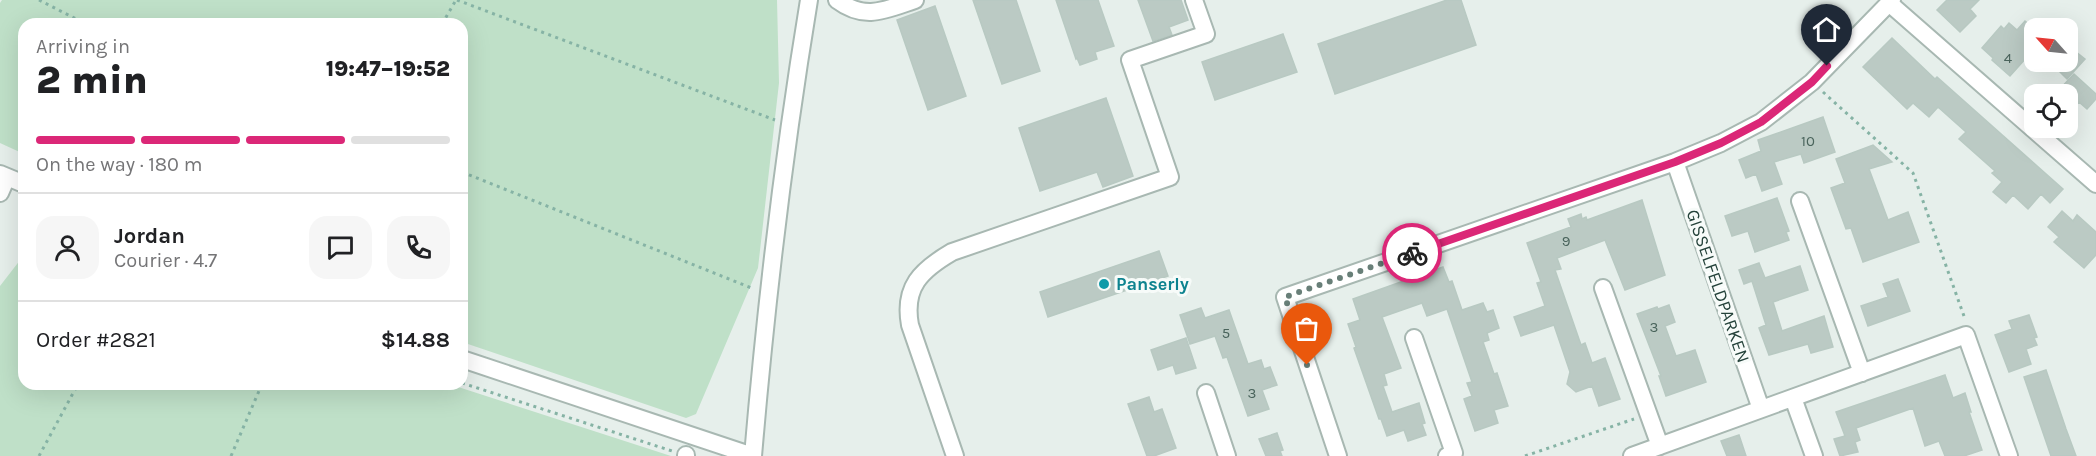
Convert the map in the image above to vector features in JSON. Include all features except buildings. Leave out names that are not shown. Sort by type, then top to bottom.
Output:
[{"type":"street","points":[[468,361],[753,456],[771,271],[789,125],[809,0]]},
{"type":"street","points":[[837,0],[855,11],[866,13],[877,12],[915,0]]},
{"type":"street","points":[[955,456],[910,325],[907,308],[918,277],[934,262],[952,252],[1170,177],[1130,60],[1206,34],[1194,0]]},
{"type":"street","points":[[1338,456],[1285,297],[1675,162],[1721,143],[1761,122],[1812,82],[1891,1],[2096,184]]},
{"type":"street","name":"GISSELFELDPARKEN","points":[[1675,162],[1761,410]]},
{"type":"street","points":[[0,193],[4,175],[18,181]]},
{"type":"street","points":[[1800,201],[1862,373]]},
{"type":"street","points":[[1603,288],[1659,446]]},
{"type":"street","points":[[1632,456],[1966,335],[2009,456]]},
{"type":"street","points":[[1414,338],[1454,453],[1447,456]]},
{"type":"street","points":[[1206,393],[1227,456]]},
{"type":"street","points":[[1793,398],[1814,456]]},
{"type":"path","points":[[39,0],[74,18]]},
{"type":"path","points":[[446,18],[456,0],[789,125]]},
{"type":"path","points":[[1812,82],[1913,173],[1966,321],[1966,335]]},
{"type":"path","points":[[468,174],[761,292]]},
{"type":"path","points":[[468,385],[686,456]]},
{"type":"path","points":[[39,456],[75,390]]},
{"type":"path","points":[[231,456],[259,390]]},
{"type":"path","points":[[1525,456],[1648,414]]},
{"type":"green space","points":[[2,0],[777,0],[779,83],[758,268],[696,414],[686,418],[468,344],[468,18],[18,18],[18,151],[0,143],[0,3]]},
{"type":"green space","points":[[18,263],[18,390],[468,390],[671,456],[0,456],[0,286]]},
{"type":"way so far","points":[[1307,365],[1285,297],[1412,253]]},
{"type":"place","name":"Panserly","points":[[1104,284]]},
{"type":"route","points":[[1412,253],[1675,162],[1721,143],[1761,122],[1812,82],[1827,66]]}]
